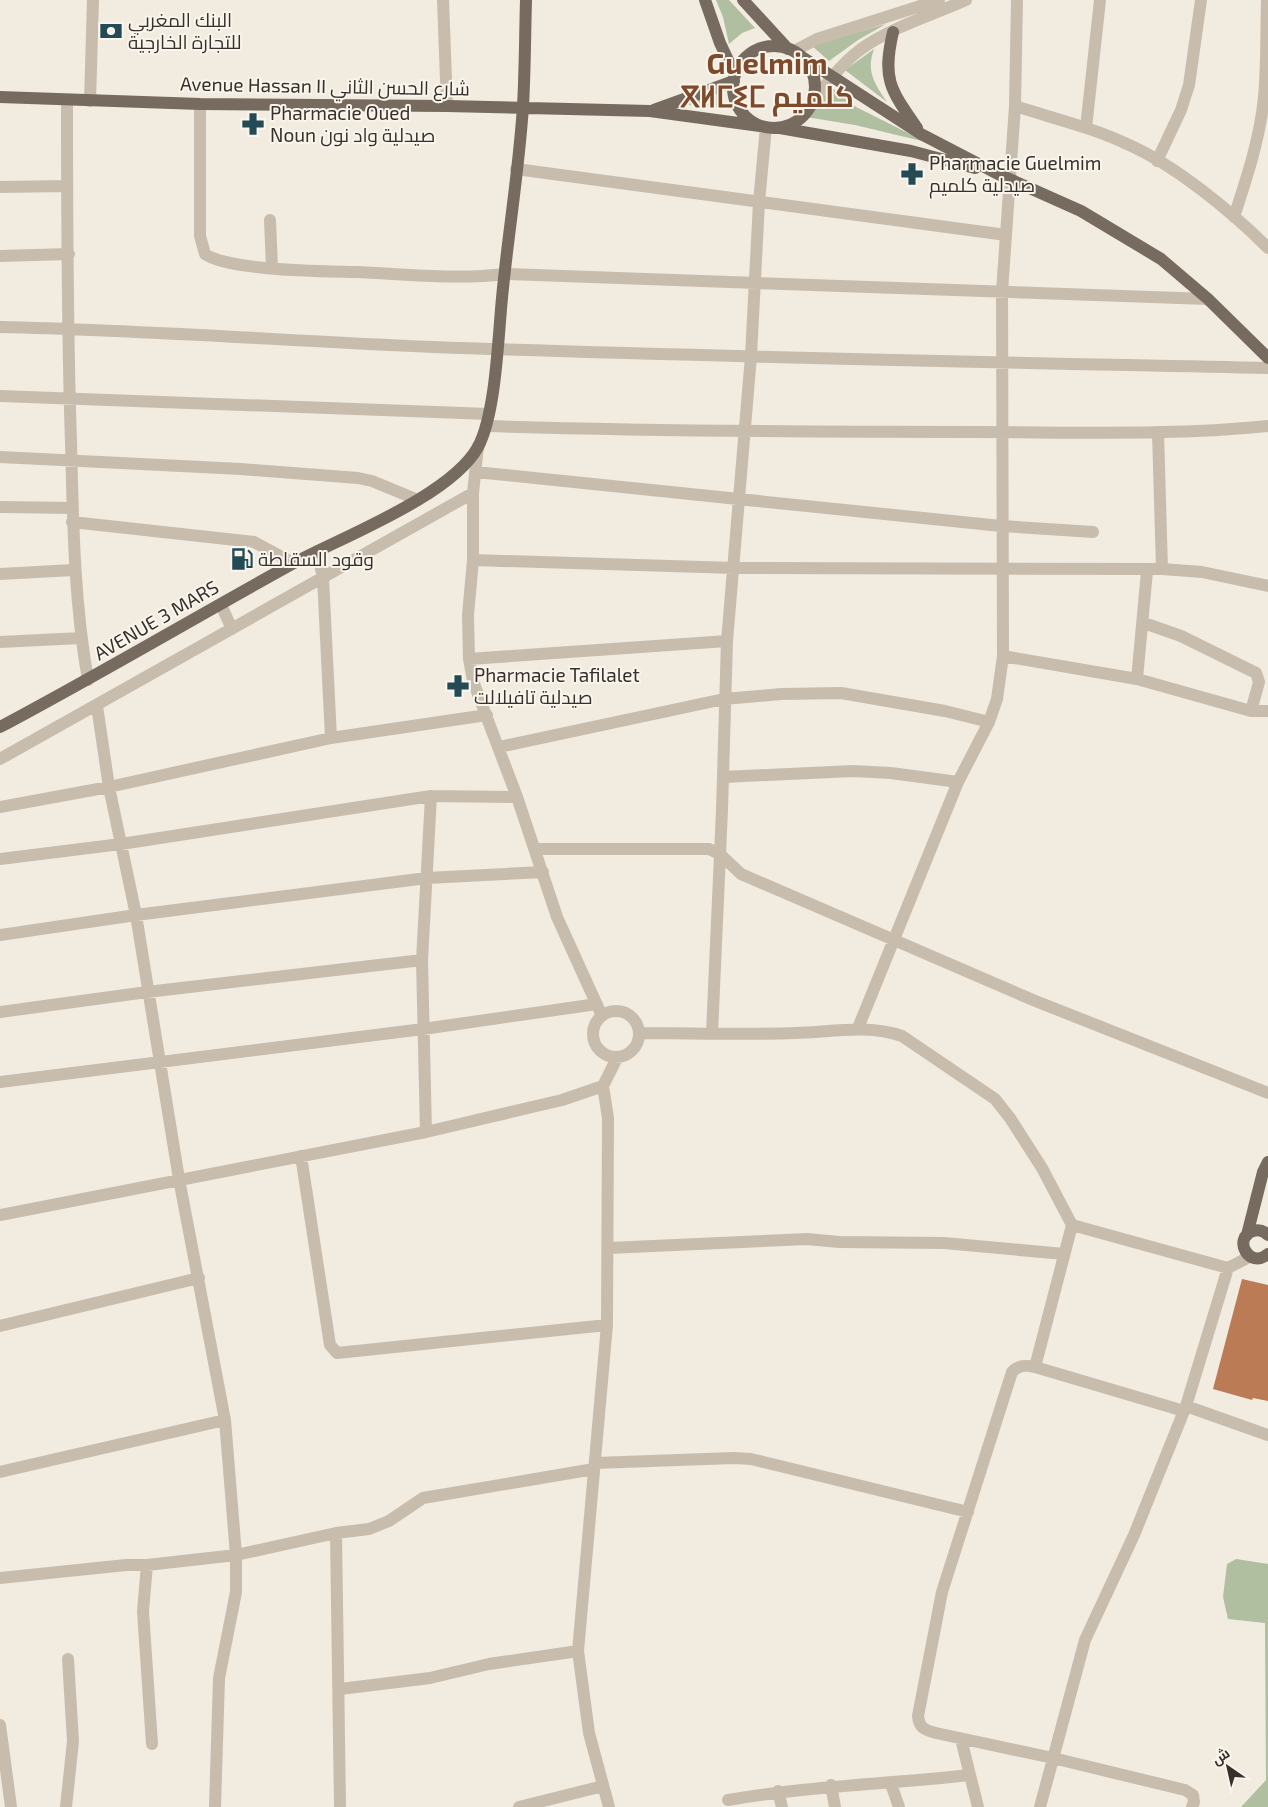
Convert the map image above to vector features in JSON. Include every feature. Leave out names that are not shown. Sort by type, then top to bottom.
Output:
[{"type":"main road","name":"AVENUE 3 MARS","points":[[0,727],[88,680],[293,564],[418,500],[450,478],[468,462],[478,446],[488,420],[497,349],[523,108],[526,0]]},
{"type":"main road","points":[[705,0],[734,78]]},
{"type":"main road","points":[[743,0],[795,53],[813,74],[815,94],[812,103],[798,120],[768,127],[744,116],[733,90],[734,78],[743,60],[756,51],[772,46],[795,53],[832,75],[921,134],[1004,176],[1081,211],[1161,259],[1208,299],[1268,358]]},
{"type":"main road","points":[[893,32],[887,56],[888,77],[898,101],[921,134]]},
{"type":"main road","name":"Avenue Hassan II شارع الحسن الثاني","points":[[650,111],[734,78]]},
{"type":"main road","name":"Avenue Hassan II شارع الحسن الثاني","points":[[0,97],[200,104],[447,106],[650,111],[768,127],[911,151],[1004,176]]},
{"type":"main road","points":[[1267,1257],[1257,1259],[1249,1256],[1243,1246],[1263,1172],[1268,1162]]},
{"type":"main road","points":[[1247,1235],[1260,1230],[1268,1235]]},
{"type":"street","points":[[90,101],[93,0]]},
{"type":"street","points":[[443,0],[447,106]]},
{"type":"street","points":[[795,53],[817,39],[939,0]]},
{"type":"street","points":[[812,103],[832,75],[862,49],[893,32],[966,0]]},
{"type":"street","points":[[858,1028],[958,782],[989,722],[997,700],[1003,656],[1001,363],[1002,292],[1006,235],[1004,176],[1015,106],[1017,0]]},
{"type":"street","points":[[1086,128],[1100,0]]},
{"type":"street","points":[[1156,160],[1182,110],[1189,85],[1201,0]]},
{"type":"street","points":[[1234,217],[1259,132],[1264,96],[1267,0]]},
{"type":"street","points":[[67,100],[69,254],[67,328],[72,522],[74,570],[81,638],[88,680]]},
{"type":"street","points":[[200,104],[202,248],[205,254],[218,260],[272,268],[449,276],[504,274],[1208,299]]},
{"type":"street","points":[[1015,106],[1086,128],[1128,144],[1156,160],[1234,217],[1268,248]]},
{"type":"street","points":[[712,1032],[727,641],[735,568],[738,500],[751,356],[759,202],[768,127]]},
{"type":"street","points":[[516,169],[1006,235]]},
{"type":"street","points":[[0,187],[67,186]]},
{"type":"street","points":[[270,220],[272,268]]},
{"type":"street","points":[[0,256],[69,254]]},
{"type":"street","points":[[0,327],[67,328],[286,341],[497,349],[1001,363],[1268,368]]},
{"type":"street","points":[[0,396],[744,432],[1158,432],[1227,430],[1268,426]]},
{"type":"street","points":[[1158,432],[1162,569]]},
{"type":"street","points":[[478,446],[473,493],[473,560],[468,615],[469,659],[473,681],[536,849],[557,917],[602,1016]]},
{"type":"street","points":[[0,457],[241,469],[358,478],[382,484],[418,500]]},
{"type":"street","points":[[476,472],[1002,526],[1093,532]]},
{"type":"street","points":[[0,759],[473,493]]},
{"type":"street","points":[[0,507],[72,508]]},
{"type":"street","points":[[72,522],[254,542],[293,564]]},
{"type":"street","points":[[317,552],[323,578],[331,738]]},
{"type":"street","points":[[473,560],[735,568],[1147,571],[1162,569],[1202,572],[1268,586]]},
{"type":"street","points":[[0,574],[74,570]]},
{"type":"street","points":[[1137,679],[1144,623],[1147,571]]},
{"type":"street","points":[[221,605],[232,629]]},
{"type":"street","points":[[1144,623],[1181,636],[1256,673],[1259,682],[1251,710]]},
{"type":"street","points":[[0,642],[81,638]]},
{"type":"street","points":[[469,659],[727,641]]},
{"type":"street","points":[[1003,656],[1137,679],[1251,710],[1268,711]]},
{"type":"street","points":[[499,747],[724,699],[781,694],[842,692],[945,711],[989,722]]},
{"type":"street","points":[[97,706],[109,787],[136,915],[147,992],[161,1063],[179,1179],[224,1420],[236,1555],[236,1592],[219,1678],[214,1807]]},
{"type":"street","points":[[0,807],[109,787],[331,738],[487,715]]},
{"type":"street","points":[[723,777],[853,771],[891,773],[958,782]]},
{"type":"street","points":[[0,859],[121,844],[431,796],[517,797]]},
{"type":"street","points":[[426,1132],[422,960],[431,796]]},
{"type":"street","points":[[536,849],[703,848],[720,854],[741,874],[894,941],[1032,1000],[1268,1093]]},
{"type":"street","points":[[0,935],[136,915],[427,878],[543,872]]},
{"type":"street","points":[[0,1012],[147,992],[422,960]]},
{"type":"street","points":[[0,1082],[423,1029],[597,1004]]},
{"type":"street","points":[[609,1807],[588,1733],[578,1651],[607,1325],[609,1248],[608,1118],[603,1086],[617,1058],[631,1052],[639,1040],[640,1033],[638,1025],[626,1013],[618,1011],[602,1016],[594,1028],[594,1043],[604,1054],[617,1058]]},
{"type":"street","points":[[640,1033],[796,1033],[858,1028],[885,1030],[902,1036],[995,1099],[1010,1118],[1042,1168],[1072,1225],[1035,1366]]},
{"type":"street","points":[[0,1215],[426,1132],[562,1100],[603,1086]]},
{"type":"street","points":[[301,1156],[330,1345],[337,1353],[607,1325]]},
{"type":"street","points":[[1072,1225],[1228,1268]]},
{"type":"street","points":[[609,1248],[807,1239],[839,1242],[944,1243],[1064,1254]]},
{"type":"street","points":[[1040,1807],[1085,1640],[1134,1535],[1185,1409],[1228,1268],[1249,1256]]},
{"type":"street","points":[[0,1326],[199,1278]]},
{"type":"street","points":[[1192,1807],[1193,1795],[1185,1790],[923,1729],[918,1723],[918,1716],[942,1592],[1012,1372],[1017,1367],[1025,1365],[1035,1366],[1268,1435]]},
{"type":"street","points":[[0,1472],[224,1420]]},
{"type":"street","points":[[0,1578],[236,1555],[336,1533],[369,1530],[380,1526],[423,1498],[595,1466],[734,1458],[751,1459],[968,1512]]},
{"type":"street","points":[[336,1533],[340,1689],[340,1807]]},
{"type":"street","points":[[147,1565],[143,1611],[152,1744]]},
{"type":"street","points":[[340,1689],[430,1678],[489,1664],[578,1651]]},
{"type":"street","points":[[66,1807],[73,1741],[68,1659]]},
{"type":"street","points":[[0,1725],[11,1807]]},
{"type":"street","points":[[961,1739],[978,1807]]},
{"type":"street","points":[[728,1800],[778,1791],[831,1785],[891,1784],[970,1775]]},
{"type":"street","points":[[891,1784],[899,1807]]},
{"type":"street","points":[[831,1785],[835,1807]]},
{"type":"street","points":[[519,1807],[603,1786]]},
{"type":"street","points":[[778,1791],[782,1807]]},
{"type":"green space","points":[[716,0],[729,0],[755,28],[742,33],[729,44],[723,17]]},
{"type":"green space","points":[[886,24],[858,40],[829,61],[811,45]]},
{"type":"green space","points":[[874,49],[871,70],[878,89],[887,102],[845,70]]},
{"type":"green space","points":[[830,86],[856,107],[926,142],[855,125],[806,117]]},
{"type":"green space","points":[[717,90],[727,108],[677,104]]},
{"type":"green space","points":[[1236,1559],[1268,1564],[1268,1807],[1241,1807],[1266,1780],[1265,1623],[1228,1619],[1223,1597],[1227,1564]]},
{"type":"building","points":[[1242,1279],[1268,1285],[1268,1401],[1253,1398],[1252,1400],[1213,1389]]},
{"type":"place","name":"البنك المغربي للتجارة الخارجية","points":[[111,31]]},
{"type":"place","name":"Pharmacie Oued Noun صيدلية واد نون","points":[[253,124]]},
{"type":"place","name":"Pharmacie Guelmim صيدلية كلميم","points":[[912,174]]},
{"type":"place","name":"وقود السقاطة","points":[[242,559]]},
{"type":"place","name":"Pharmacie Tafilalet صيدلية تافيلالت","points":[[458,686]]},
{"type":"district","name":"Guelmim ⴳⵍⵎⵉⵎ كلميم","points":[[767,81]]}]
